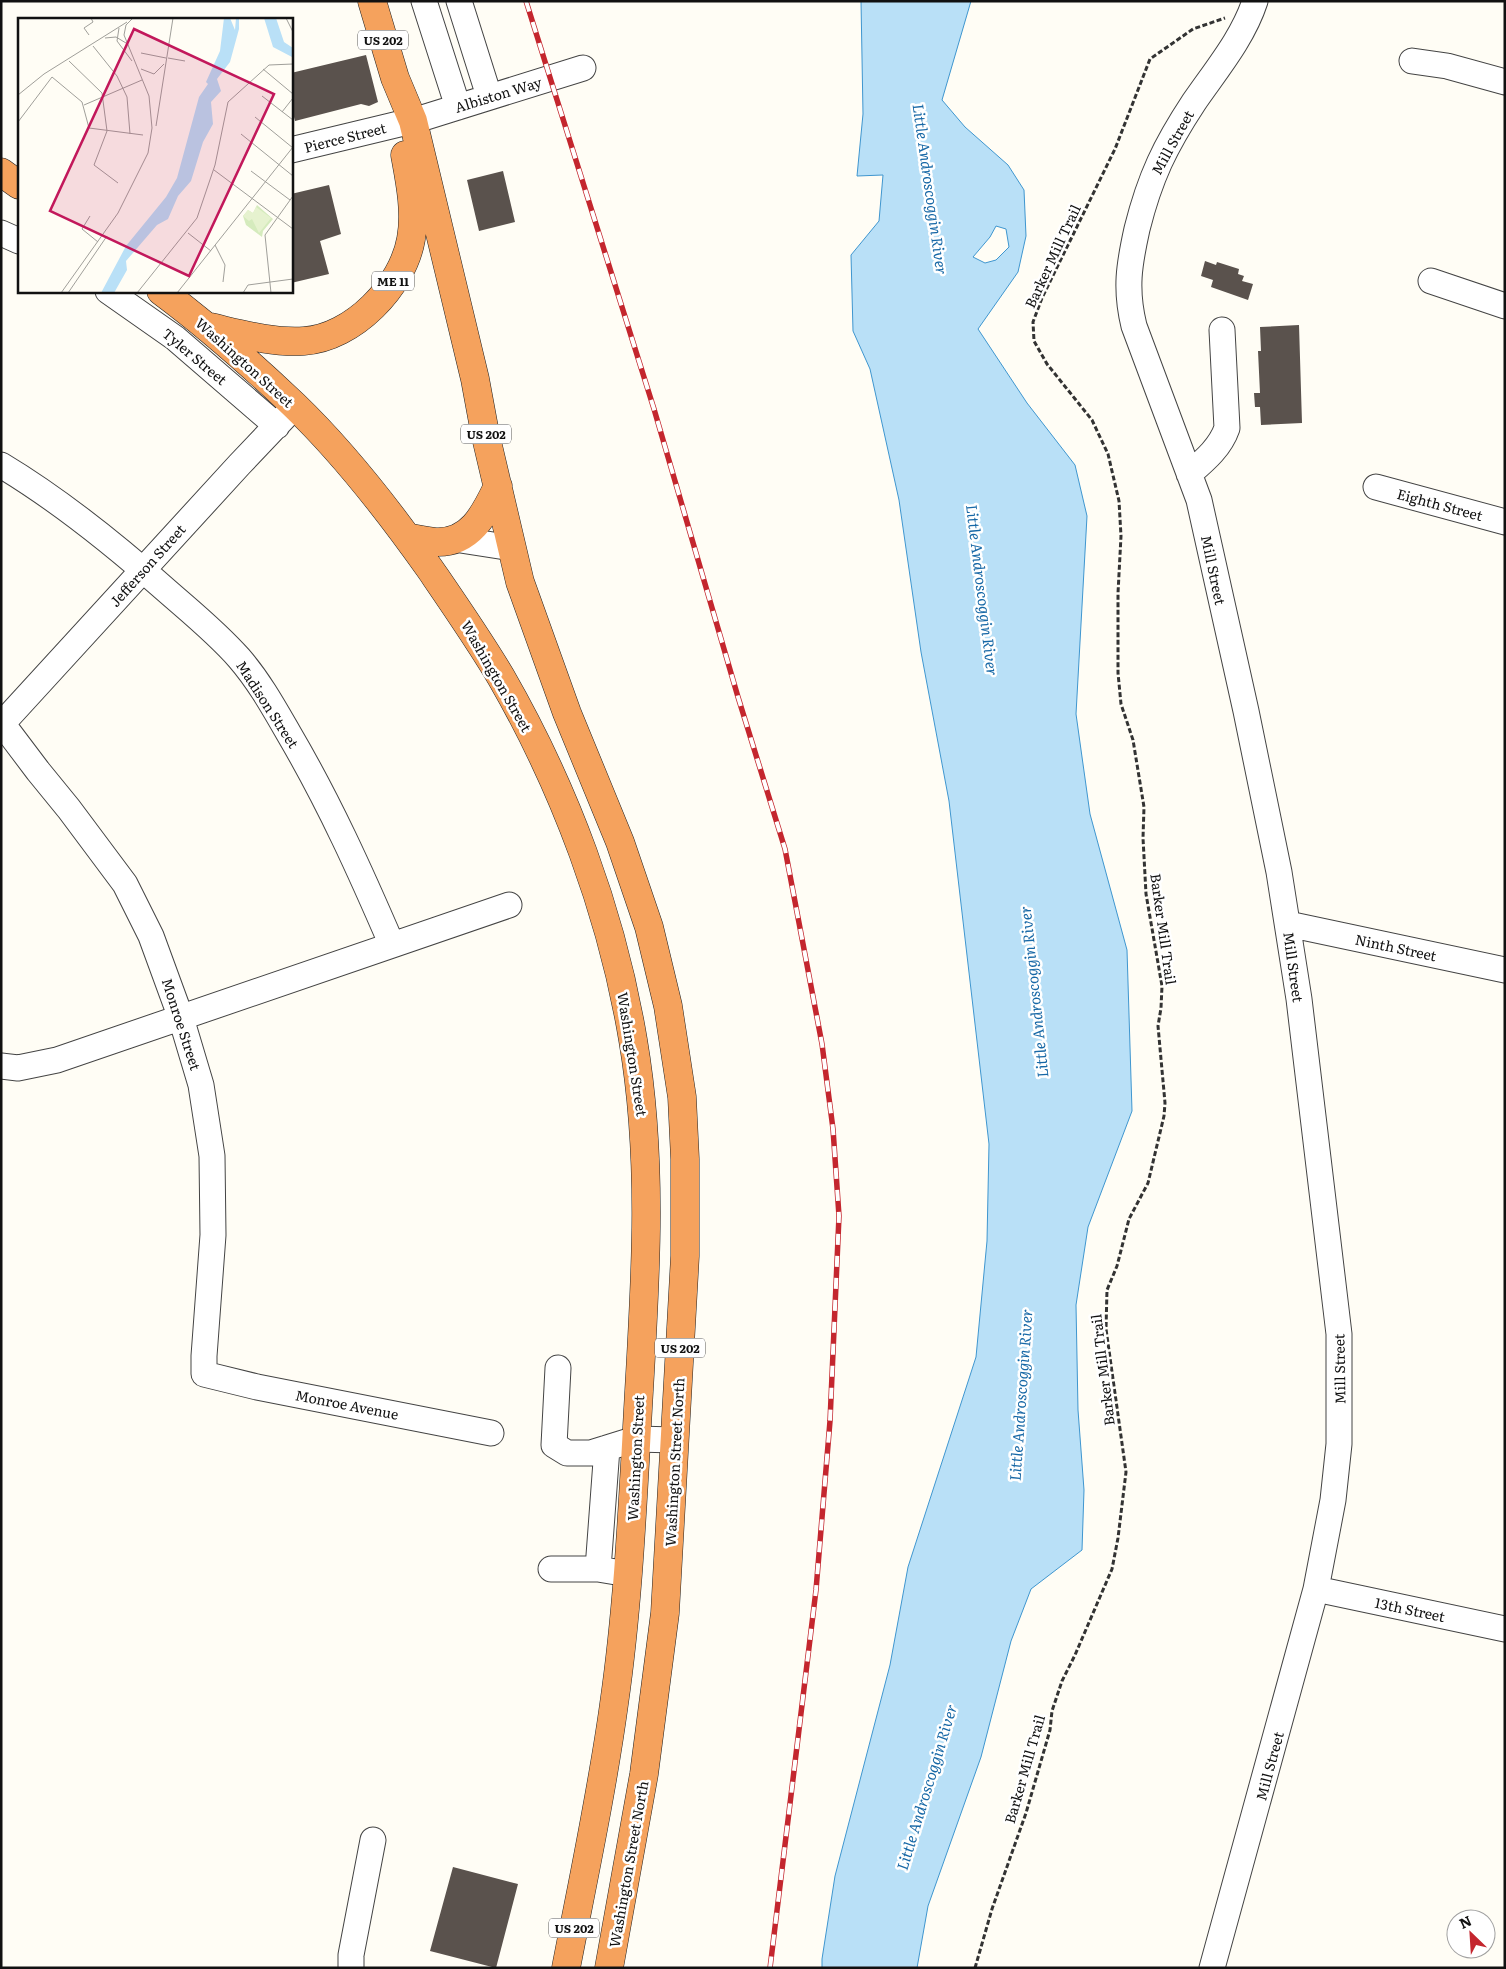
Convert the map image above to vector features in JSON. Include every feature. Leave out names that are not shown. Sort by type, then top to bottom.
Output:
[{"type":"highway","name":"US 202","points":[[372,1],[395,78]]},
{"type":"highway","name":"ME 11","points":[[208,327],[261,338],[306,341],[345,328],[360,318],[380,298],[404,262],[412,239],[413,216],[406,122],[395,78]]},
{"type":"highway","name":"US 202","points":[[406,122],[475,379],[512,548]]},
{"type":"highway","points":[[1,172],[18,184]]},
{"type":"highway","name":"Washington Street","points":[[162,292],[208,327],[295,406],[347,462],[407,537],[466,621],[518,708],[562,801],[581,848],[610,938],[626,1001],[634,1041],[644,1124],[647,1183],[645,1278],[628,1574],[614,1706],[566,1968]]},
{"type":"highway","points":[[407,537],[436,542],[454,539],[470,531],[480,521],[498,486]]},
{"type":"highway","name":"Washington Street North","points":[[512,548],[520,582],[542,647],[620,842],[649,927],[668,1006],[682,1097],[686,1159],[685,1256],[665,1612],[644,1774],[609,1968]]},
{"type":"street","points":[[424,1],[458,106]]},
{"type":"street","points":[[460,1],[489,96]]},
{"type":"street","name":"Mill Street","points":[[1212,1968],[1316,1589],[1333,1500],[1339,1444],[1339,1334],[1299,999],[1288,924],[1248,720],[1199,500],[1134,326],[1131,313],[1129,264],[1146,193],[1158,163],[1193,104],[1238,39],[1255,2]]},
{"type":"street","points":[[1412,61],[1447,66],[1505,82]]},
{"type":"street","name":"Albiston Way","points":[[406,122],[583,68]]},
{"type":"street","name":"Pierce Street","points":[[292,150],[406,122]]},
{"type":"street","points":[[1,233],[18,241]]},
{"type":"street","points":[[1431,281],[1505,306]]},
{"type":"street","name":"Tyler Street","points":[[109,292],[175,338],[277,426]]},
{"type":"street","points":[[1189,474],[1223,440],[1227,428],[1222,330]]},
{"type":"street","name":"Jefferson Street","points":[[2,724],[239,464],[295,406]]},
{"type":"street","name":"Madison Street","points":[[1,464],[37,486],[94,528],[211,630],[239,658],[270,702],[319,787],[353,855],[392,945]]},
{"type":"street","name":"Eighth Street","points":[[1376,487],[1505,522]]},
{"type":"street","points":[[454,539],[512,548]]},
{"type":"street","name":"Monroe Street","points":[[2,724],[70,809],[124,884],[151,936],[181,1018],[201,1085],[212,1156],[213,1236],[204,1374]]},
{"type":"street","points":[[1,1066],[18,1068],[56,1060],[509,904]]},
{"type":"street","name":"Ninth Street","points":[[1288,924],[1505,970]]},
{"type":"street","points":[[558,1368],[554,1445],[567,1453],[591,1453],[636,1440],[675,1440]]},
{"type":"street","name":"Monroe Avenue","points":[[204,1374],[257,1387],[491,1433]]},
{"type":"street","points":[[598,1569],[607,1448]]},
{"type":"street","points":[[551,1569],[598,1569],[628,1574]]},
{"type":"street","name":"13th Street","points":[[1316,1589],[1505,1629]]},
{"type":"street","points":[[351,1968],[351,1955],[373,1840]]},
{"type":"path","name":"Barker Mill Trail","points":[[975,1968],[992,1909],[1026,1813],[1050,1730],[1052,1711],[1062,1681],[1112,1569],[1126,1472],[1106,1329],[1107,1290],[1117,1266],[1129,1219],[1148,1183],[1164,1116],[1165,1104],[1158,1026],[1162,986],[1146,894],[1143,838],[1144,807],[1133,740],[1121,704],[1118,673],[1118,593],[1121,536],[1119,501],[1108,454],[1102,438],[1092,420],[1036,347],[1034,341],[1034,322],[1042,298],[1115,149],[1150,59],[1193,29],[1235,14],[1255,2]]},
{"type":"water","name":"Little Androscoggin River","points":[[861,1],[971,1],[942,100],[965,127],[1008,165],[1024,190],[1026,236],[1018,272],[978,329],[1027,403],[1075,465],[1087,516],[1076,714],[1090,814],[1127,950],[1132,1111],[1088,1227],[1076,1305],[1078,1410],[1084,1490],[1082,1550],[1031,1589],[1011,1641],[981,1757],[928,1906],[917,1968],[822,1968],[822,1959],[835,1876],[890,1665],[908,1567],[976,1357],[987,1241],[989,1144],[949,801],[921,652],[899,500],[870,369],[853,331],[851,255],[879,221],[883,175],[857,176],[863,114]],"holes":[[[996,226],[1006,229],[1009,247],[996,260],[985,263],[973,257],[990,237]]]},
{"type":"building","points":[[366,55],[378,102],[369,106],[361,104],[295,121],[292,109],[292,73]]},
{"type":"building","points":[[503,171],[515,222],[479,231],[467,180]]},
{"type":"building","points":[[329,185],[341,234],[320,241],[329,274],[292,283],[292,194]]},
{"type":"building","points":[[1205,261],[1216,265],[1217,262],[1239,269],[1238,274],[1244,276],[1242,281],[1253,284],[1248,300],[1211,287],[1213,280],[1201,276]]},
{"type":"building","points":[[1299,325],[1302,423],[1261,425],[1260,407],[1255,407],[1254,393],[1260,393],[1258,351],[1261,351],[1260,327]]},
{"type":"building","points":[[453,1867],[518,1884],[496,1968],[430,1951]]},
{"type":"railway","points":[[526,1],[654,409],[738,697],[785,849],[822,1044],[833,1129],[839,1216],[830,1421],[816,1590],[770,1968]]}]
